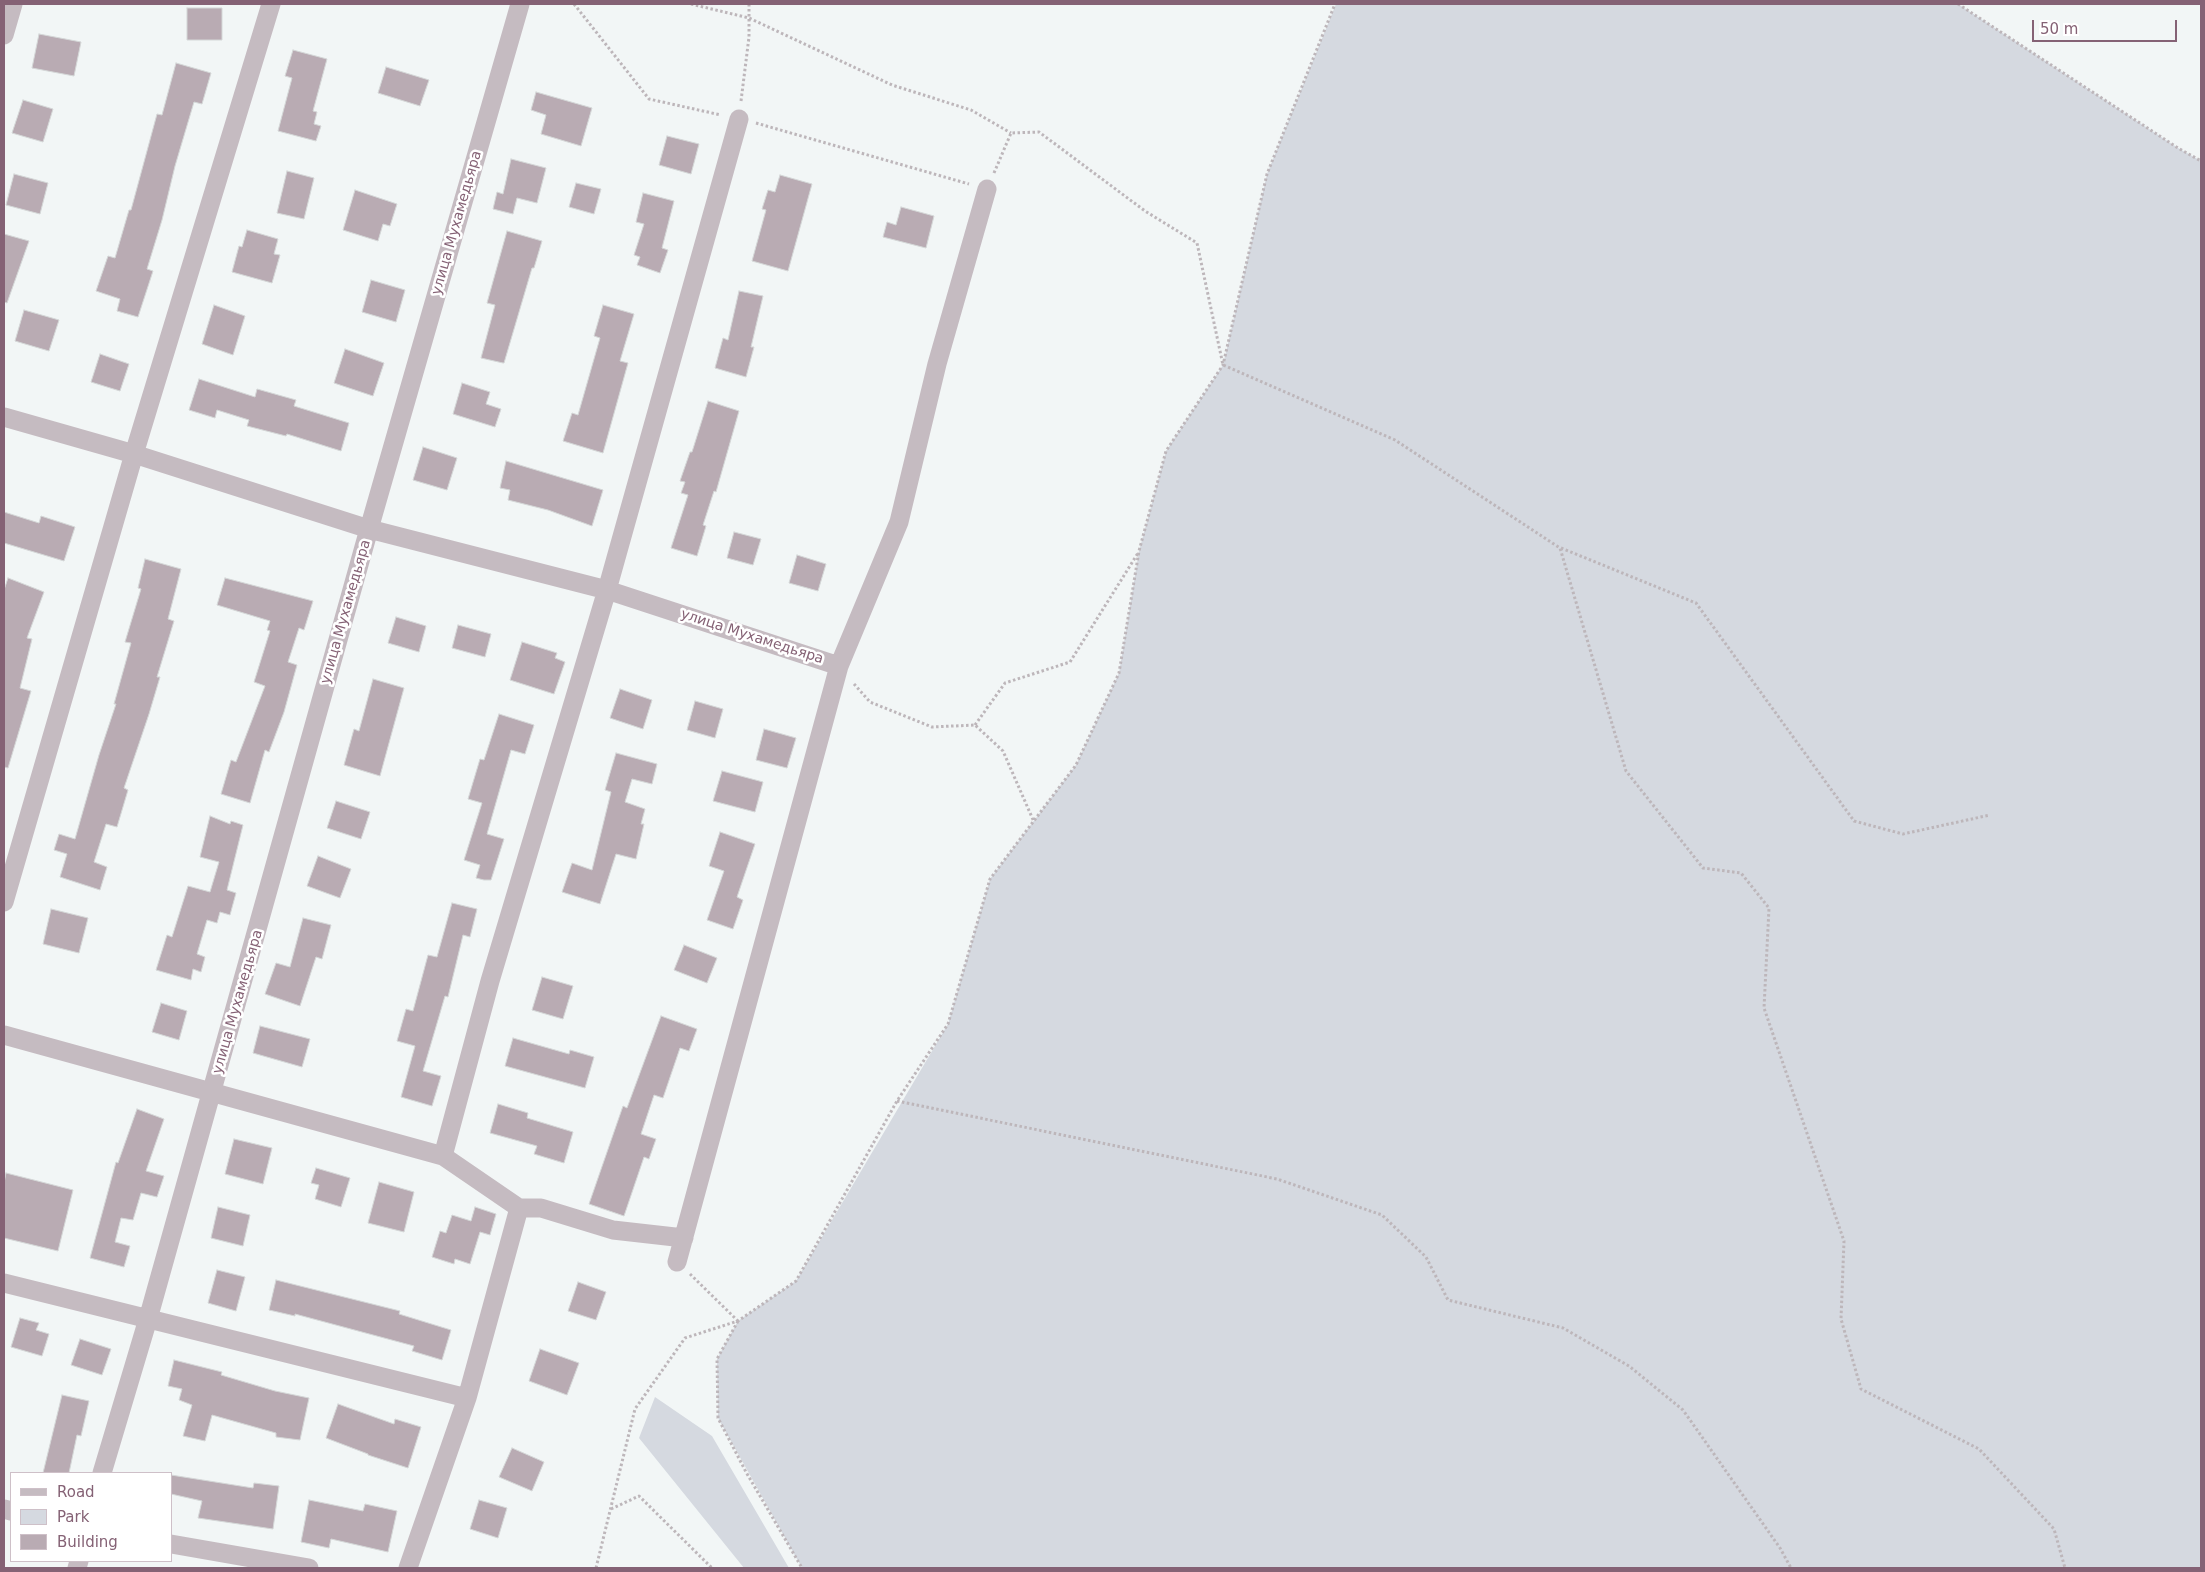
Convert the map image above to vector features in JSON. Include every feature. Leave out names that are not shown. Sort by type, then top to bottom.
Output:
[{"type":"street","points":[[4,35],[13,4]]},
{"type":"street","points":[[4,902],[134,454],[271,4]]},
{"type":"street","name":"улица Мухамедьяра","points":[[102,1472],[148,1319],[520,4]]},
{"type":"street","points":[[443,1156],[490,981],[607,590],[739,118]]},
{"type":"street","points":[[677,1262],[839,666],[899,522],[937,364],[988,189]]},
{"type":"street","name":"улица Мухамедьяра","points":[[4,417],[134,454],[370,529],[607,590],[839,666]]},
{"type":"street","points":[[4,1035],[443,1156],[520,1208],[541,1208],[613,1230],[684,1238]]},
{"type":"street","points":[[408,1568],[467,1398],[520,1208]]},
{"type":"street","points":[[4,1283],[467,1398]]},
{"type":"street","points":[[172,1544],[310,1568]]},
{"type":"path","points":[[574,4],[649,98],[739,118],[988,189],[1011,133]]},
{"type":"path","points":[[691,4],[749,18],[892,85],[971,110],[1011,133],[1039,132],[1146,211],[1197,243],[1223,365]]},
{"type":"path","points":[[739,118],[749,37],[749,4]]},
{"type":"path","points":[[596,1568],[635,1410],[684,1338],[738,1320],[796,1281],[897,1101],[948,1024],[990,879],[1076,765],[1119,673],[1140,551],[1166,451],[1223,365],[1267,174],[1335,4]]},
{"type":"path","points":[[1958,4],[2169,143],[2201,160]]},
{"type":"path","points":[[1223,365],[1395,440],[1560,548],[1696,603],[1854,821],[1903,834],[1990,815]]},
{"type":"path","points":[[1560,548],[1626,771],[1703,868],[1741,873],[1769,908],[1764,1008],[1844,1241],[1841,1319],[1861,1389],[1979,1449],[2054,1529],[2065,1568]]},
{"type":"path","points":[[975,726],[1004,683],[1070,662],[1140,551]]},
{"type":"path","points":[[839,666],[870,702],[932,727],[975,726],[1002,751],[1034,822]]},
{"type":"path","points":[[897,1101],[1277,1179],[1382,1215],[1426,1257],[1448,1300],[1563,1328],[1629,1366],[1683,1410],[1780,1548],[1791,1568]]},
{"type":"path","points":[[677,1262],[738,1320]]},
{"type":"path","points":[[738,1320],[717,1358],[718,1418],[746,1472],[802,1568]]},
{"type":"path","points":[[610,1510],[639,1496],[712,1568]]},
{"type":"green space","points":[[1336,4],[1958,4],[2178,148],[2201,161],[2201,1568],[802,1568],[718,1418],[717,1359],[738,1321],[796,1281],[948,1024],[990,879],[1076,765],[1119,673],[1139,551],[1166,451],[1223,365],[1267,174]]},
{"type":"green space","points":[[655,1397],[712,1436],[789,1568],[744,1568],[639,1438]]},
{"type":"building","points":[[187,8],[222,8],[222,40],[187,40]]},
{"type":"building","points":[[39,34],[81,42],[74,76],[32,68]]},
{"type":"building","points":[[293,50],[327,59],[313,111],[317,112],[314,124],[321,126],[316,141],[278,131],[292,78],[285,76]]},
{"type":"building","points":[[176,63],[211,73],[202,104],[194,102],[147,269],[153,271],[138,317],[117,311],[120,299],[96,291],[108,256],[115,258],[129,210],[131,210],[157,114],[162,115]]},
{"type":"building","points":[[386,67],[429,80],[420,106],[378,93]]},
{"type":"building","points":[[536,92],[592,108],[581,146],[541,134],[546,115],[531,110]]},
{"type":"building","points":[[23,100],[53,109],[43,142],[12,133]]},
{"type":"building","points":[[667,136],[699,144],[691,174],[659,165]]},
{"type":"building","points":[[511,159],[546,168],[537,203],[517,198],[513,214],[493,209],[497,192],[503,194]]},
{"type":"building","points":[[287,171],[314,178],[304,219],[277,213]]},
{"type":"building","points":[[14,174],[48,183],[40,214],[6,205]]},
{"type":"building","points":[[780,175],[812,184],[788,271],[752,261],[766,210],[762,209],[768,190],[775,192]]},
{"type":"building","points":[[576,183],[601,189],[594,214],[569,207]]},
{"type":"building","points":[[355,190],[397,204],[390,226],[383,224],[378,241],[343,230]]},
{"type":"building","points":[[643,193],[674,201],[662,248],[668,250],[660,273],[637,265],[640,257],[634,255],[644,224],[636,222]]},
{"type":"building","points":[[901,207],[934,216],[926,248],[883,237],[887,222],[896,225]]},
{"type":"building","points":[[247,230],[278,239],[274,254],[280,255],[272,283],[232,272],[239,246],[242,247]]},
{"type":"building","points":[[507,231],[542,241],[503,363],[481,358],[495,305],[487,303]]},
{"type":"building","points":[[4,234],[29,241],[7,303],[4,302]]},
{"type":"building","points":[[371,280],[405,290],[396,322],[362,312]]},
{"type":"building","points":[[739,291],[763,296],[751,347],[754,347],[746,377],[715,368],[723,338],[728,340]]},
{"type":"building","points":[[214,305],[245,316],[233,355],[202,344]]},
{"type":"building","points":[[603,305],[634,314],[620,361],[628,363],[603,453],[563,441],[572,413],[578,415],[600,338],[594,336]]},
{"type":"building","points":[[24,310],[59,320],[49,351],[15,341]]},
{"type":"building","points":[[345,349],[384,363],[373,396],[334,383]]},
{"type":"building","points":[[100,354],[129,364],[120,391],[91,382]]},
{"type":"building","points":[[199,379],[255,397],[257,389],[296,400],[294,406],[349,423],[341,451],[287,434],[286,436],[247,426],[249,420],[217,410],[215,418],[189,410]]},
{"type":"building","points":[[462,383],[490,392],[486,404],[501,409],[495,427],[453,414]]},
{"type":"building","points":[[708,401],[739,411],[716,492],[714,491],[703,525],[706,526],[697,556],[671,548],[688,495],[681,493],[685,482],[680,481],[690,452],[692,452]]},
{"type":"building","points":[[423,447],[457,458],[447,490],[413,480]]},
{"type":"building","points":[[506,461],[603,490],[592,526],[548,510],[508,500],[510,490],[500,488]]},
{"type":"building","points":[[4,512],[39,523],[41,516],[75,527],[64,561],[4,543]]},
{"type":"building","points":[[734,532],[761,539],[753,565],[727,558]]},
{"type":"building","points":[[797,555],[826,564],[818,591],[789,583]]},
{"type":"building","points":[[145,559],[181,569],[168,619],[174,621],[157,677],[160,677],[149,714],[124,788],[128,790],[117,827],[106,824],[94,862],[107,867],[100,890],[60,877],[67,854],[54,850],[59,834],[75,839],[116,704],[114,704],[131,643],[125,642],[141,589],[138,588]]},
{"type":"building","points":[[8,578],[44,592],[27,638],[32,639],[20,688],[31,691],[8,768],[4,767],[4,590]]},
{"type":"building","points":[[225,578],[313,601],[304,630],[299,628],[288,662],[297,665],[284,712],[269,752],[265,750],[250,803],[221,794],[231,760],[236,762],[265,686],[254,682],[270,631],[267,630],[270,621],[217,605]]},
{"type":"building","points":[[396,617],[426,626],[419,652],[388,643]]},
{"type":"building","points":[[458,625],[491,634],[485,657],[452,648]]},
{"type":"building","points":[[522,642],[557,653],[555,658],[565,662],[554,694],[510,680]]},
{"type":"building","points":[[373,679],[404,688],[380,776],[344,765],[354,729],[359,731]]},
{"type":"building","points":[[620,689],[652,700],[643,729],[610,718]]},
{"type":"building","points":[[695,701],[723,709],[715,738],[687,730]]},
{"type":"building","points":[[499,714],[534,725],[525,754],[511,750],[487,834],[504,839],[491,880],[484,880],[476,878],[480,865],[464,860],[482,803],[468,799],[480,759],[484,760]]},
{"type":"building","points":[[764,729],[796,738],[787,768],[756,760]]},
{"type":"building","points":[[616,753],[657,764],[652,784],[632,779],[625,802],[645,809],[641,824],[644,824],[636,859],[616,854],[600,904],[562,892],[572,863],[592,870],[611,792],[605,790]]},
{"type":"building","points":[[722,771],[763,782],[755,812],[713,801]]},
{"type":"building","points":[[336,801],[370,812],[361,839],[327,828]]},
{"type":"building","points":[[210,816],[230,824],[231,821],[243,825],[227,890],[236,893],[230,915],[220,912],[217,923],[207,920],[197,954],[205,957],[201,972],[193,969],[191,980],[156,970],[167,935],[172,937],[188,886],[210,892],[219,862],[200,857]]},
{"type":"building","points":[[720,832],[755,844],[737,897],[743,900],[733,929],[707,920],[724,871],[709,866]]},
{"type":"building","points":[[318,856],[351,869],[340,898],[307,886]]},
{"type":"building","points":[[452,903],[477,909],[470,937],[463,935],[448,997],[445,996],[423,1071],[441,1076],[432,1106],[401,1097],[415,1046],[397,1041],[406,1009],[413,1011],[428,955],[437,957]]},
{"type":"building","points":[[51,909],[88,918],[79,953],[43,944]]},
{"type":"building","points":[[303,918],[331,925],[322,959],[316,957],[300,1006],[265,994],[276,963],[290,967]]},
{"type":"building","points":[[684,945],[717,958],[707,983],[674,970]]},
{"type":"building","points":[[542,977],[573,986],[563,1019],[532,1010]]},
{"type":"building","points":[[161,1003],[187,1011],[179,1040],[152,1032]]},
{"type":"building","points":[[661,1016],[697,1029],[689,1051],[680,1048],[663,1098],[654,1095],[641,1134],[656,1139],[649,1159],[644,1157],[624,1216],[589,1204],[623,1106],[627,1108]]},
{"type":"building","points":[[260,1026],[310,1039],[302,1067],[253,1053]]},
{"type":"building","points":[[513,1038],[569,1054],[570,1050],[594,1057],[585,1088],[505,1066]]},
{"type":"building","points":[[498,1104],[528,1113],[527,1118],[573,1132],[564,1163],[534,1154],[537,1146],[490,1133]]},
{"type":"building","points":[[137,1109],[164,1119],[146,1171],[164,1176],[157,1197],[141,1193],[133,1220],[121,1218],[115,1242],[130,1246],[124,1267],[90,1258],[116,1162],[118,1163]]},
{"type":"building","points":[[234,1139],[272,1148],[263,1184],[225,1174]]},
{"type":"building","points":[[316,1168],[350,1178],[341,1207],[315,1199],[319,1185],[311,1183]]},
{"type":"building","points":[[6,1173],[73,1190],[58,1251],[4,1238],[4,1183]]},
{"type":"building","points":[[379,1182],[414,1192],[404,1232],[368,1223]]},
{"type":"building","points":[[218,1207],[250,1215],[243,1246],[211,1238]]},
{"type":"building","points":[[475,1207],[496,1214],[490,1235],[480,1232],[470,1264],[455,1259],[454,1264],[432,1257],[440,1231],[446,1233],[452,1215],[471,1221]]},
{"type":"building","points":[[217,1270],[245,1277],[236,1311],[208,1303]]},
{"type":"building","points":[[276,1280],[400,1311],[399,1314],[451,1330],[442,1360],[412,1351],[414,1346],[295,1314],[295,1316],[269,1310]]},
{"type":"building","points":[[578,1282],[606,1292],[596,1320],[568,1311]]},
{"type":"building","points":[[20,1318],[39,1323],[36,1330],[49,1334],[42,1356],[11,1347]]},
{"type":"building","points":[[80,1339],[111,1349],[102,1375],[71,1365]]},
{"type":"building","points":[[540,1349],[579,1363],[567,1395],[529,1381]]},
{"type":"building","points":[[174,1360],[222,1372],[221,1375],[275,1391],[309,1398],[300,1440],[276,1437],[276,1433],[212,1415],[205,1441],[183,1436],[192,1405],[179,1400],[182,1389],[168,1386]]},
{"type":"building","points":[[62,1395],[89,1401],[81,1436],[77,1435],[69,1472],[43,1472]]},
{"type":"building","points":[[338,1404],[394,1424],[395,1419],[421,1427],[408,1468],[368,1455],[326,1438]]},
{"type":"building","points":[[512,1448],[544,1462],[532,1491],[499,1477]]},
{"type":"building","points":[[172,1475],[253,1488],[254,1483],[279,1486],[273,1529],[198,1518],[202,1501],[172,1494]]},
{"type":"building","points":[[309,1500],[363,1511],[365,1504],[397,1511],[388,1552],[331,1539],[329,1548],[301,1542]]},
{"type":"building","points":[[479,1500],[507,1508],[498,1538],[470,1529]]}]
